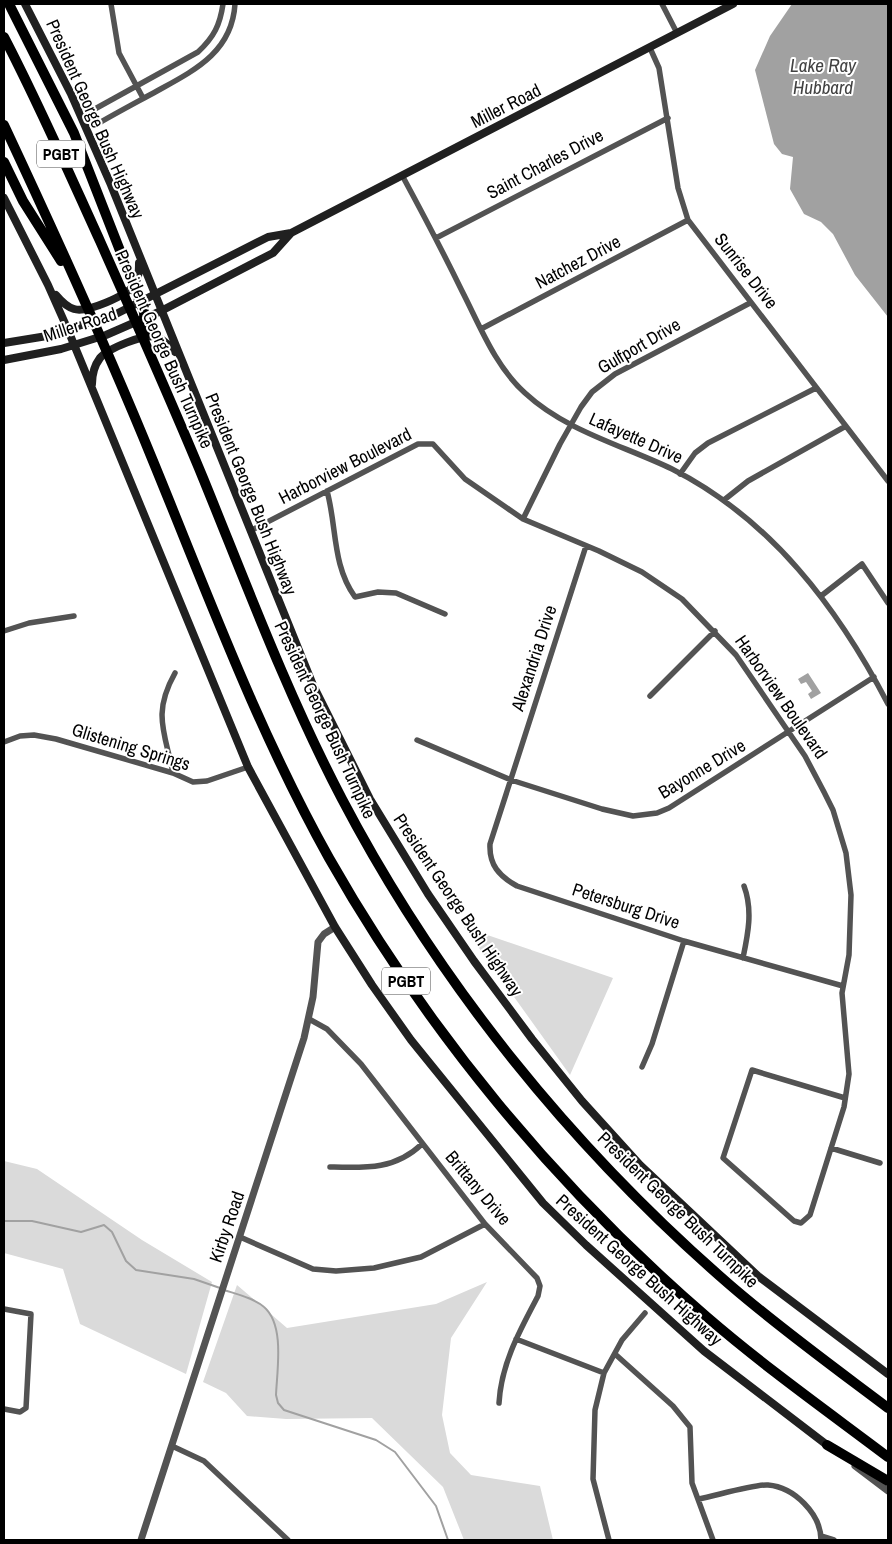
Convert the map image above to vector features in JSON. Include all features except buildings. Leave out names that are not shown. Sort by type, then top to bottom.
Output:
[{"type":"highway","points":[[10,4],[74,133],[128,267],[144,312],[145,341]]},
{"type":"highway","name":"President George Bush Turnpike","points":[[4,37],[54,140],[145,341],[277,661],[320,756],[382,870],[452,979],[548,1102],[594,1154],[655,1216],[751,1303],[888,1408]]},
{"type":"highway","name":"PGBT","points":[[4,125],[114,368],[245,686],[280,764],[350,894],[426,1010],[517,1126],[575,1191],[630,1247],[747,1350],[888,1457]]},
{"type":"highway","points":[[4,162],[23,201],[80,292]]},
{"type":"highway","points":[[827,1445],[888,1481]]},
{"type":"main road","name":"President George Bush Highway","points":[[25,4],[85,124],[313,685],[370,800],[448,924],[532,1039],[582,1101],[640,1164],[758,1276],[888,1374]]},
{"type":"main road","name":"Miller Road","points":[[4,343],[68,330],[116,314],[155,296],[268,237],[291,233],[733,4]]},
{"type":"main road","name":"President George Bush Highway","points":[[4,198],[48,285],[68,330],[248,767],[335,927],[411,1040],[543,1202],[600,1258],[704,1351],[827,1445]]},
{"type":"main road","name":"Miller Road","points":[[4,360],[74,345],[106,335],[161,311],[273,253],[291,233]]},
{"type":"main road","points":[[48,285],[62,302],[75,309],[94,307],[127,293],[135,285],[139,275],[139,257]]},
{"type":"main road","points":[[92,388],[92,375],[101,357],[122,345],[147,336],[157,337],[178,355]]},
{"type":"street","points":[[111,4],[119,52],[143,98]]},
{"type":"street","points":[[85,124],[93,110],[198,52],[211,40],[218,28],[222,4]]},
{"type":"street","points":[[85,124],[99,123],[194,71],[210,58],[227,36],[234,19],[235,4]]},
{"type":"street","points":[[662,4],[677,34]]},
{"type":"street","name":"Sunrise Drive","points":[[650,48],[659,68],[678,188],[688,220],[888,482]]},
{"type":"street","name":"Saint Charles Drive","points":[[436,238],[668,118]]},
{"type":"street","name":"Lafayette Drive","points":[[403,176],[503,369],[513,382],[544,408],[572,425],[680,474],[724,500],[775,544],[821,596],[855,643],[888,704]]},
{"type":"street","name":"Natchez Drive","points":[[482,329],[688,220]]},
{"type":"street","name":"Gulfport Drive","points":[[523,519],[546,469],[581,407],[603,382],[658,350],[750,303]]},
{"type":"street","points":[[680,474],[695,453],[708,443],[816,388]]},
{"type":"street","points":[[724,500],[748,481],[846,426]]},
{"type":"street","name":"Harborview Boulevard","points":[[250,531],[418,444],[433,444],[465,479],[523,519],[586,546],[659,583],[682,599],[715,631],[755,681],[805,756],[824,792],[846,853],[851,895],[852,920],[849,955],[843,986],[849,1074],[845,1098],[831,1148],[812,1210],[806,1220],[801,1223],[794,1222],[724,1160],[723,1158],[752,1070],[845,1098]]},
{"type":"street","points":[[327,491],[332,507],[338,560],[355,597],[387,591],[445,614]]},
{"type":"street","name":"Alexandria Drive","points":[[511,780],[586,546]]},
{"type":"street","points":[[821,596],[862,564],[888,603]]},
{"type":"street","points":[[4,631],[29,623],[74,616]]},
{"type":"street","points":[[650,696],[715,631]]},
{"type":"street","points":[[173,773],[161,722],[165,691],[174,673]]},
{"type":"street","name":"Bayonne Drive","points":[[417,740],[511,780],[624,814],[657,813],[708,784],[874,677]]},
{"type":"street","name":"Glistening Springs","points":[[4,742],[27,736],[56,739],[173,773],[193,782],[208,781],[248,767]]},
{"type":"street","name":"Petersburg Drive","points":[[511,780],[490,844],[489,855],[494,866],[506,880],[517,886],[684,941],[843,986]]},
{"type":"street","points":[[743,958],[749,918],[748,896],[744,886]]},
{"type":"street","name":"Kirby Road","points":[[141,1540],[309,1019],[318,942],[324,934],[335,927]]},
{"type":"street","points":[[642,1067],[663,1010],[684,941]]},
{"type":"street","name":"Brittany Drive","points":[[309,1019],[327,1029],[341,1041],[361,1064],[484,1224],[537,1278],[540,1286],[538,1296],[516,1339],[502,1377],[499,1403]]},
{"type":"street","points":[[330,1167],[384,1166],[405,1158],[422,1144]]},
{"type":"street","points":[[831,1148],[880,1163]]},
{"type":"street","points":[[240,1237],[313,1269],[336,1271],[374,1268],[421,1257],[484,1224]]},
{"type":"street","points":[[4,1309],[31,1314],[26,1408],[20,1412],[4,1409]]},
{"type":"street","points":[[609,1540],[592,1479],[594,1410],[604,1373],[622,1340],[645,1313]]},
{"type":"street","points":[[516,1339],[604,1373]]},
{"type":"street","points":[[615,1354],[673,1406],[690,1427],[692,1483],[713,1540]]},
{"type":"street","name":"President George Bush Highway","points":[[827,1445],[888,1491]]},
{"type":"street","points":[[172,1446],[204,1461],[288,1540]]},
{"type":"street","points":[[699,1499],[768,1485],[790,1492],[805,1504],[813,1516],[821,1538],[834,1540]]},
{"type":"shaded area","points":[[464,927],[613,978],[570,1075]]},
{"type":"shaded area","points":[[4,1161],[37,1169],[142,1240],[212,1282],[186,1374],[80,1324],[63,1269],[4,1253]]},
{"type":"shaded area","points":[[487,1282],[451,1338],[442,1415],[450,1453],[471,1475],[540,1486],[553,1540],[464,1540],[443,1487],[372,1418],[286,1419],[247,1416],[226,1393],[203,1382],[237,1285],[287,1328],[436,1304]]},
{"type":"water","name":"Lake Ray Hubbard","points":[[792,4],[888,4],[888,317],[855,275],[833,234],[821,222],[804,214],[790,189],[793,157],[782,154],[774,144],[755,70],[770,36]]},
{"type":"water","points":[[808,673],[821,693],[811,699],[808,694],[812,691],[806,682],[801,684],[798,679]]},
{"type":"waterway","points":[[4,1221],[32,1221],[81,1232],[104,1225],[112,1232],[126,1261],[136,1270],[194,1279],[220,1288]]},
{"type":"waterway","points":[[224,1290],[255,1301],[271,1315],[275,1325],[278,1348],[276,1395],[278,1403],[284,1410],[376,1440],[395,1452],[436,1506],[448,1540]]}]
